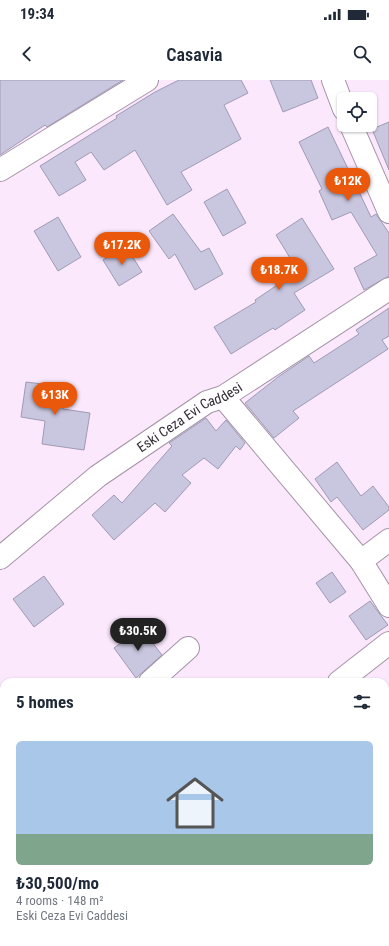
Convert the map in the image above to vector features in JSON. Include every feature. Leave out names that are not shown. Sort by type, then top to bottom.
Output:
[{"type":"street","points":[[0,170],[147,80]]},
{"type":"street","points":[[333,80],[337,92]]},
{"type":"street","points":[[354,132],[389,212]]},
{"type":"street","name":"Eski Ceza Evi Caddesi","points":[[0,558],[98,476],[207,402],[223,397],[389,289]]},
{"type":"street","points":[[223,397],[361,561],[389,606]]},
{"type":"street","points":[[361,561],[389,540]]},
{"type":"street","points":[[344,678],[389,643]]},
{"type":"street","points":[[154,678],[188,648]]},
{"type":"building","points":[[0,80],[123,80],[47,127],[45,125],[0,155]]},
{"type":"building","points":[[179,80],[241,80],[248,93],[224,105],[241,139],[181,172],[192,190],[167,205],[135,150],[104,170],[91,152],[75,162],[86,180],[59,196],[40,166],[117,118],[116,116],[155,92]]},
{"type":"building","points":[[270,80],[311,80],[318,98],[283,112]]},
{"type":"building","points":[[389,122],[389,170],[373,132],[377,132],[377,127]]},
{"type":"building","points":[[328,127],[371,217],[376,214],[389,233],[389,276],[364,290],[354,268],[377,255],[351,212],[332,220],[319,191],[322,189],[299,142]]},
{"type":"building","points":[[227,189],[246,223],[223,236],[204,202]]},
{"type":"building","points":[[173,214],[201,252],[209,248],[223,274],[195,290],[175,254],[169,259],[149,231]]},
{"type":"building","points":[[58,217],[81,257],[58,271],[34,231]]},
{"type":"building","points":[[302,218],[334,269],[294,293],[305,310],[275,330],[273,328],[231,354],[214,327],[256,302],[255,300],[298,271],[276,235]]},
{"type":"building","points":[[126,246],[142,272],[119,286],[103,260]]},
{"type":"building","points":[[389,308],[389,336],[382,340],[388,349],[293,411],[299,418],[274,438],[245,403],[278,377],[309,356],[314,363],[359,334],[356,330]]},
{"type":"building","points":[[26,382],[67,387],[63,409],[90,413],[84,450],[42,444],[45,421],[21,417]]},
{"type":"building","points":[[206,418],[216,431],[226,420],[245,443],[240,450],[236,446],[218,469],[204,458],[182,475],[191,483],[165,512],[155,503],[114,540],[92,515],[114,495],[122,503],[172,446],[169,443]]},
{"type":"building","points":[[337,462],[361,496],[373,486],[389,507],[389,510],[363,530],[337,497],[331,502],[315,479]]},
{"type":"building","points":[[332,572],[346,592],[330,603],[316,583]]},
{"type":"building","points":[[44,576],[64,604],[34,627],[13,599]]},
{"type":"building","points":[[370,601],[388,625],[366,640],[349,616]]},
{"type":"building","points":[[141,628],[162,655],[136,678],[114,648]]}]
